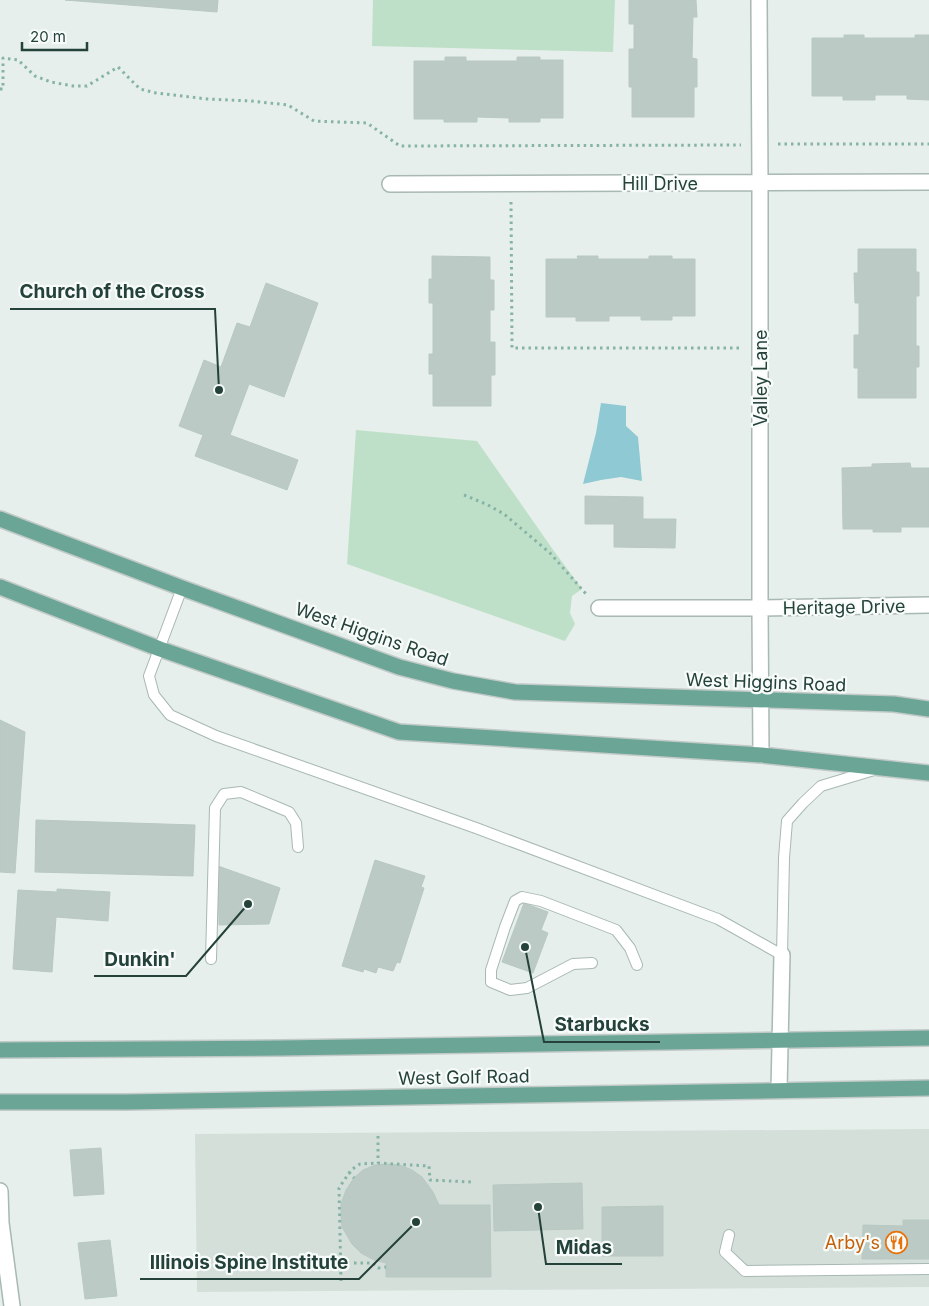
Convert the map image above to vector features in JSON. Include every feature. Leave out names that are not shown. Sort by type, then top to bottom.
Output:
[{"type":"main road","name":"West Higgins Road","points":[[0,519],[182,588],[399,666],[453,681],[515,692],[894,704],[929,709]]},
{"type":"main road","points":[[0,587],[160,648],[399,732],[761,755],[929,773]]},
{"type":"main road","name":"West Golf Road","points":[[0,1050],[282,1048],[929,1038]]},
{"type":"main road","name":"West Golf Road","points":[[0,1102],[127,1102],[929,1088]]},
{"type":"street","name":"Valley Lane","points":[[759,0],[761,755]]},
{"type":"street","name":"Hill Drive","points":[[390,184],[929,182]]},
{"type":"street","name":"Heritage Drive","points":[[599,608],[929,605]]},
{"type":"street","points":[[778,1090],[782,955]]},
{"type":"street","points":[[0,1191],[1,1223],[12,1306]]},
{"type":"lane","points":[[182,588],[149,676],[154,695],[170,715],[216,736],[476,828],[718,919],[782,955],[784,858],[787,821],[821,786],[880,768]]},
{"type":"lane","points":[[211,959],[215,808],[224,794],[241,792],[288,812],[296,823],[298,847]]},
{"type":"lane","points":[[592,963],[573,964],[527,988],[510,990],[491,982],[491,970],[505,927],[515,901],[522,897],[542,901],[616,930],[630,948],[637,965]]},
{"type":"lane","points":[[729,1235],[725,1252],[745,1271],[929,1269]]},
{"type":"path","points":[[0,89],[3,89],[3,58],[18,60],[35,76],[51,82],[73,86],[87,86],[118,67],[140,89],[156,93],[206,99],[288,105],[314,121],[367,123],[400,146],[929,144]]},
{"type":"path","points":[[510,184],[512,348],[760,348]]},
{"type":"path","points":[[464,495],[488,505],[510,520],[550,553],[599,608]]},
{"type":"path","points":[[378,1136],[378,1164]]},
{"type":"path","points":[[341,1281],[339,1188],[351,1170],[360,1164],[429,1166],[430,1180],[472,1182]]},
{"type":"path","points":[[349,1172],[354,1178]]},
{"type":"path","points":[[341,1263],[373,1263],[378,1268],[386,1267]]},
{"type":"shaded area","points":[[929,1129],[929,1287],[197,1292],[195,1134]]},
{"type":"green space","points":[[373,0],[615,0],[613,52],[372,46]]},
{"type":"green space","points":[[356,430],[477,441],[582,589],[572,596],[570,613],[575,624],[565,641],[347,564]]},
{"type":"water","points":[[601,403],[626,406],[626,426],[638,437],[642,481],[621,477],[583,484],[596,433]]},
{"type":"building","points":[[65,0],[218,0],[217,12]]},
{"type":"building","points":[[629,0],[696,0],[697,17],[693,17],[692,58],[697,59],[697,87],[694,87],[694,117],[632,117],[632,87],[629,87],[629,49],[634,49],[634,24],[629,24]]},
{"type":"building","points":[[844,35],[864,35],[864,38],[915,38],[915,35],[929,35],[929,100],[907,99],[907,95],[875,95],[875,100],[843,100],[843,96],[812,96],[812,38],[844,38]]},
{"type":"building","points":[[445,57],[466,57],[466,61],[517,61],[517,57],[563,60],[563,118],[540,118],[540,122],[509,122],[509,118],[477,117],[477,122],[444,122],[444,119],[414,119],[414,61],[445,61]]},
{"type":"building","points":[[858,249],[916,249],[916,272],[919,272],[919,296],[916,296],[916,346],[919,346],[919,367],[916,367],[916,398],[858,398],[858,368],[854,368],[854,335],[859,335],[859,303],[855,303],[854,273],[858,273]]},
{"type":"building","points":[[432,256],[490,257],[490,280],[494,280],[494,310],[490,310],[490,342],[495,342],[495,375],[491,375],[491,406],[433,406],[433,374],[429,374],[429,354],[433,354],[433,303],[429,303],[429,279],[432,279]]},
{"type":"building","points":[[577,256],[598,256],[598,259],[649,259],[649,256],[672,256],[672,259],[695,259],[695,316],[672,316],[672,320],[641,320],[641,316],[609,316],[609,321],[576,321],[576,317],[546,317],[546,259],[578,259]]},
{"type":"building","points":[[266,283],[318,303],[284,397],[249,384],[230,435],[298,460],[287,490],[195,456],[203,435],[179,426],[204,360],[221,367],[237,323],[250,327]]},
{"type":"building","points":[[910,463],[911,468],[929,468],[929,527],[901,527],[901,532],[873,532],[873,529],[843,529],[842,468],[872,467],[872,464]]},
{"type":"building","points":[[585,496],[643,497],[643,519],[676,519],[675,548],[614,547],[614,524],[585,524]]},
{"type":"building","points":[[0,720],[25,732],[15,873],[0,872]]},
{"type":"building","points":[[36,820],[195,825],[193,876],[35,872]]},
{"type":"building","points":[[375,860],[425,876],[421,887],[424,888],[400,963],[397,962],[393,971],[378,967],[376,973],[364,969],[363,972],[342,966]]},
{"type":"building","points":[[218,866],[280,888],[269,924],[219,925]]},
{"type":"building","points":[[57,889],[110,892],[108,921],[56,917],[52,972],[13,969],[18,890],[57,892]]},
{"type":"building","points":[[524,903],[548,912],[541,930],[548,933],[533,973],[502,962]]},
{"type":"building","points":[[101,1148],[104,1194],[74,1196],[70,1150]]},
{"type":"building","points":[[375,1165],[400,1165],[422,1177],[433,1192],[439,1205],[490,1205],[491,1277],[386,1277],[386,1263],[374,1260],[361,1253],[352,1244],[342,1227],[341,1204],[346,1190],[354,1178],[363,1170]]},
{"type":"building","points":[[582,1183],[583,1229],[494,1231],[493,1185]]},
{"type":"building","points":[[663,1206],[663,1256],[602,1256],[602,1207]]},
{"type":"building","name":"Arby's","points":[[903,1220],[929,1220],[929,1259],[862,1259],[863,1225],[903,1226]]},
{"type":"building","points":[[110,1240],[117,1296],[85,1299],[78,1243]]},
{"type":"place","name":"Church of the Cross","points":[[219,390]]},
{"type":"place","name":"Dunkin'","points":[[248,904]]},
{"type":"place","name":"Starbucks","points":[[525,947]]},
{"type":"place","name":"Midas","points":[[538,1207]]},
{"type":"place","name":"Illinois Spine Institute","points":[[416,1222]]},
{"type":"place","name":"Arby's","points":[[896,1242]]}]
